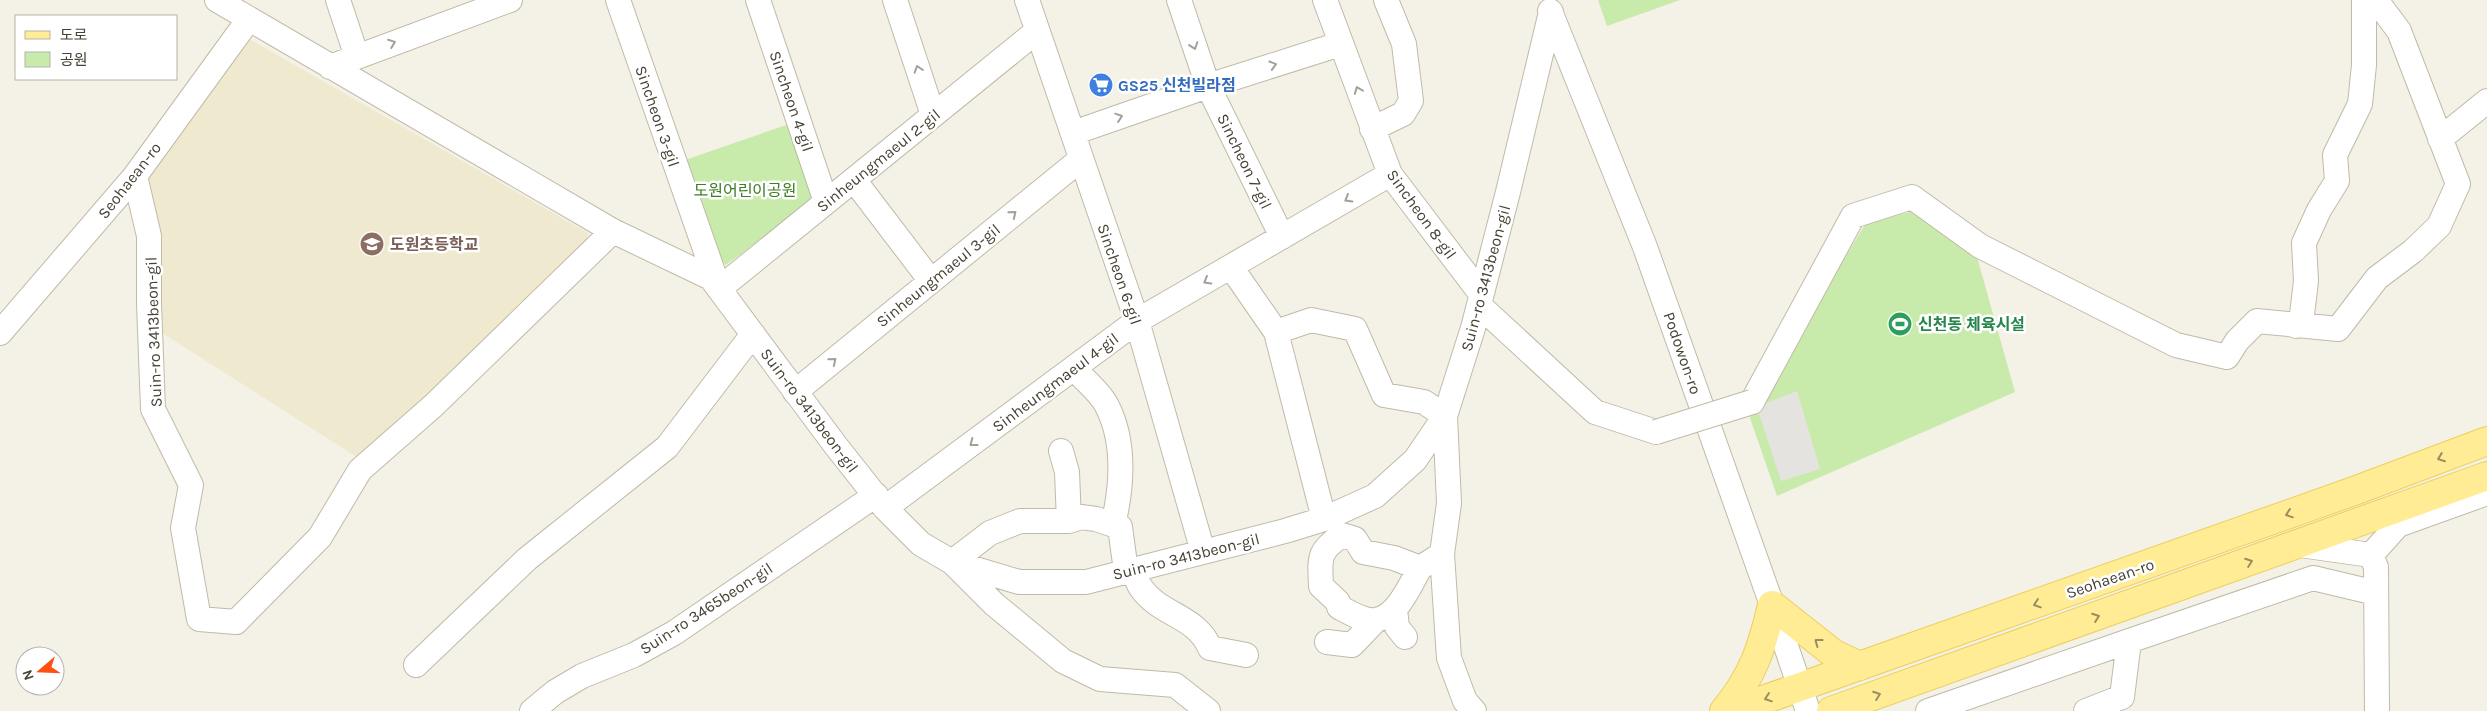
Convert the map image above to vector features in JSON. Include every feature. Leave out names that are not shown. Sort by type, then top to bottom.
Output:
[{"type":"main road","name":"Seohaean-ro","points":[[1732,711],[1804,699],[1860,666],[2344,495],[2487,440]]},
{"type":"main road","name":"Seohaean-ro","points":[[1831,711],[2487,476]]},
{"type":"main road","points":[[1724,711],[1740,692],[1763,646],[1772,605],[1834,654],[1860,666]]},
{"type":"street","name":"Suin-ro 3413beon-gil","points":[[217,0],[612,231],[711,278],[795,392],[880,501],[920,544],[952,562],[1020,582],[1086,582],[1324,519],[1375,496],[1415,460],[1444,416],[1480,300],[1548,6]]},
{"type":"street","points":[[338,0],[357,57]]},
{"type":"street","points":[[330,67],[475,6],[510,0]]},
{"type":"street","name":"Sincheon 3-gil","points":[[618,0],[719,289]]},
{"type":"street","name":"Sincheon 4-gil","points":[[758,0],[826,202]]},
{"type":"street","points":[[895,0],[933,115]]},
{"type":"street","name":"Sincheon 6-gil","points":[[1027,0],[1137,321],[1203,552]]},
{"type":"street","name":"Sincheon 7-gil","points":[[1179,0],[1208,86],[1282,237]]},
{"type":"street","name":"Sincheon 8-gil","points":[[1325,0],[1390,174],[1480,300],[1595,412],[1656,432],[1752,402],[1853,216],[1912,197],[1980,246],[2176,345],[2227,358],[2237,341],[2257,321],[2296,326]]},
{"type":"street","points":[[1372,129],[1403,114],[1411,101],[1404,44],[1386,0]]},
{"type":"street","points":[[2296,326],[2301,323],[2306,281],[2304,243],[2319,210],[2337,181],[2335,155],[2360,104],[2364,65],[2364,0]]},
{"type":"street","points":[[2296,326],[2338,329],[2377,278],[2413,251],[2439,226],[2458,184],[2399,31],[2376,0]]},
{"type":"street","name":"Podowon-ro","points":[[1548,6],[1645,247],[1804,699]]},
{"type":"street","name":"Seohaean-ro","points":[[0,333],[135,176],[249,19]]},
{"type":"street","name":"Sinheungmaeul 2-gil","points":[[719,289],[1037,31]]},
{"type":"street","points":[[1073,133],[1208,86],[1340,44]]},
{"type":"street","points":[[2440,139],[2487,101]]},
{"type":"street","name":"Sinheungmaeul 3-gil","points":[[795,392],[1081,158]]},
{"type":"street","name":"Sinheungmaeul 4-gil","points":[[880,501],[1074,368],[1137,321],[1390,174]]},
{"type":"street","name":"Suin-ro 3413beon-gil","points":[[135,176],[149,236],[149,303],[153,409],[190,485],[183,528],[199,619],[236,622],[320,537],[360,470],[433,406],[612,231]]},
{"type":"street","points":[[854,180],[931,281]]},
{"type":"street","points":[[1231,267],[1276,332],[1324,519]]},
{"type":"street","points":[[1276,332],[1311,320],[1355,330],[1384,395],[1424,402],[1444,416],[1449,503],[1442,554],[1449,658],[1465,701],[1474,711]]},
{"type":"street","points":[[416,665],[527,559],[667,447],[753,334]]},
{"type":"street","points":[[1074,368],[1107,405],[1119,438],[1119,494],[1113,525]]},
{"type":"street","points":[[1061,451],[1068,472],[1069,521]]},
{"type":"street","points":[[2371,555],[2398,525],[2487,494]]},
{"type":"street","name":"Suin-ro 3465beon-gil","points":[[532,711],[555,692],[582,676],[634,655],[674,633],[880,501]]},
{"type":"street","points":[[1208,711],[1175,685],[1100,679],[1063,661],[994,604],[952,562],[990,532],[1020,521],[1069,521],[1081,517],[1096,519],[1120,527],[1130,570],[1140,587],[1169,612],[1194,624],[1206,639],[1210,648],[1246,655]]},
{"type":"street","points":[[1385,614],[1362,618],[1339,607],[1338,602],[1321,586],[1320,562],[1326,546],[1342,536],[1354,538],[1363,552],[1394,558],[1420,568]]},
{"type":"street","points":[[2300,544],[2371,555]]},
{"type":"street","points":[[1327,642],[1352,655],[1420,568],[1442,554]]},
{"type":"street","points":[[2371,555],[2376,567],[2377,711]]},
{"type":"street","points":[[1928,711],[2313,578],[2376,593]]},
{"type":"street","points":[[1385,614],[1405,637]]},
{"type":"street","points":[[2086,711],[2122,697],[2129,641]]},
{"type":"shaded area","name":"도원초등학교","points":[[237,32],[588,233],[586,252],[363,461],[156,329],[143,176]]},
{"type":"shaded area","points":[[1797,391],[1820,469],[1781,481],[1757,407]]},
{"type":"green space","points":[[1598,0],[1680,0],[1607,26]]},
{"type":"green space","name":"도원어린이공원","points":[[792,123],[816,184],[811,202],[726,265],[716,256],[685,160]]},
{"type":"green space","name":"신천동 체육시설","points":[[1919,210],[1977,257],[2015,392],[1777,496],[1749,415],[1866,223]]},
{"type":"place","name":"GS25 신천빌라점","points":[[1101,85]]},
{"type":"place","name":"도원초등학교","points":[[372,244]]},
{"type":"place","name":"신천동 체육시설","points":[[1900,324]]}]
